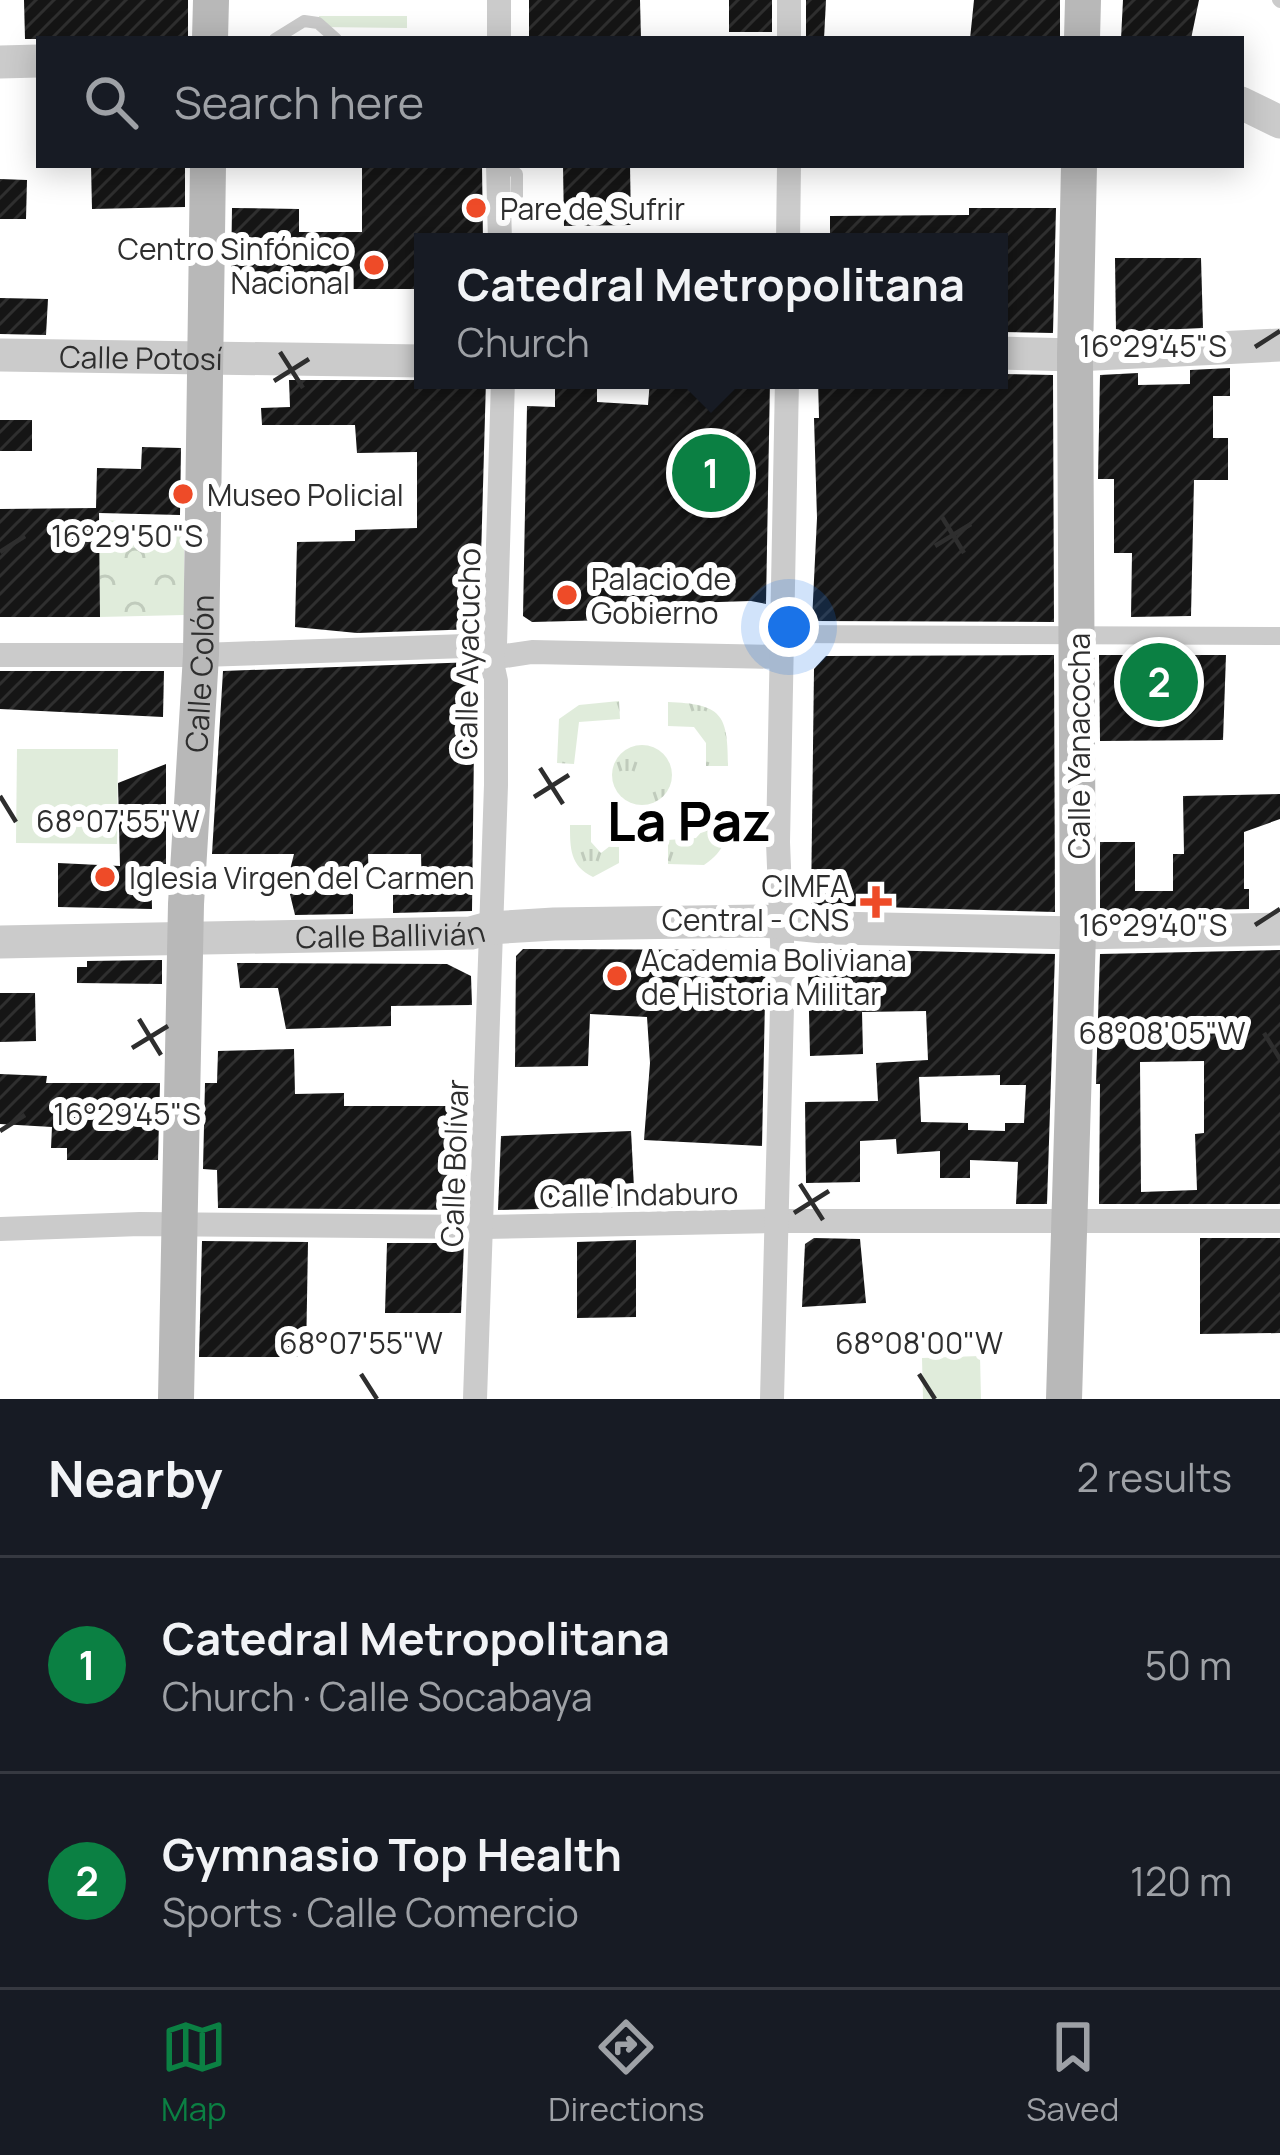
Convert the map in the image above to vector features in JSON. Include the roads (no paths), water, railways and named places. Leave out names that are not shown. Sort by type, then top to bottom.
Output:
[{"type":"main road","points":[[210,36],[212,0]]},
{"type":"main road","points":[[1082,36],[1083,0]]},
{"type":"main road","name":"Calle Colón","points":[[176,1399],[187,938],[201,655],[208,168]]},
{"type":"main road","name":"Calle Yanacocha","points":[[1064,1399],[1078,933],[1075,355],[1079,168]]},
{"type":"street","points":[[499,36],[500,0]]},
{"type":"street","points":[[789,0],[789,36]]},
{"type":"street","points":[[0,62],[36,61]]},
{"type":"street","points":[[1244,104],[1280,122]]},
{"type":"street","points":[[499,230],[502,168]]},
{"type":"street","points":[[788,168],[788,233]]},
{"type":"street","points":[[1008,353],[1280,346]]},
{"type":"street","name":"Calle Potosí","points":[[0,356],[414,362]]},
{"type":"street","name":"Calle Ayacucho","points":[[489,928],[503,389]]},
{"type":"street","points":[[772,1399],[783,967],[787,389]]},
{"type":"street","points":[[0,655],[532,652],[1078,636],[1280,636]]},
{"type":"street","name":"Calle Ballivián","points":[[0,942],[780,922],[833,928],[1078,933],[1280,929]]},
{"type":"street","name":"Calle Bolívar","points":[[475,1399],[489,928]]},
{"type":"street","name":"Calle Indaburo","points":[[0,1229],[1280,1221]]},
{"type":"lane","points":[[280,36],[304,21],[318,23],[333,36]]},
{"type":"place","name":"Pare de Sufrir","points":[[476,208]]},
{"type":"place","name":"Centro Sinfónico Nacional","points":[[374,265]]},
{"type":"place","name":"Catedral Metropolitana","points":[[711,473]]},
{"type":"place","name":"Museo Policial","points":[[183,494]]},
{"type":"place","name":"Palacio de Gobierno","points":[[567,595]]},
{"type":"place","name":"Gymnasio Top Health","points":[[1159,682]]},
{"type":"place","name":"Iglesia Virgen del Carmen","points":[[105,877]]},
{"type":"place","name":"CIMFA Central - CNS","points":[[876,902]]},
{"type":"place","name":"Academia Boliviana de Historia Militar","points":[[617,976]]},
{"type":"district","name":"La Paz","points":[[689,820]]}]
